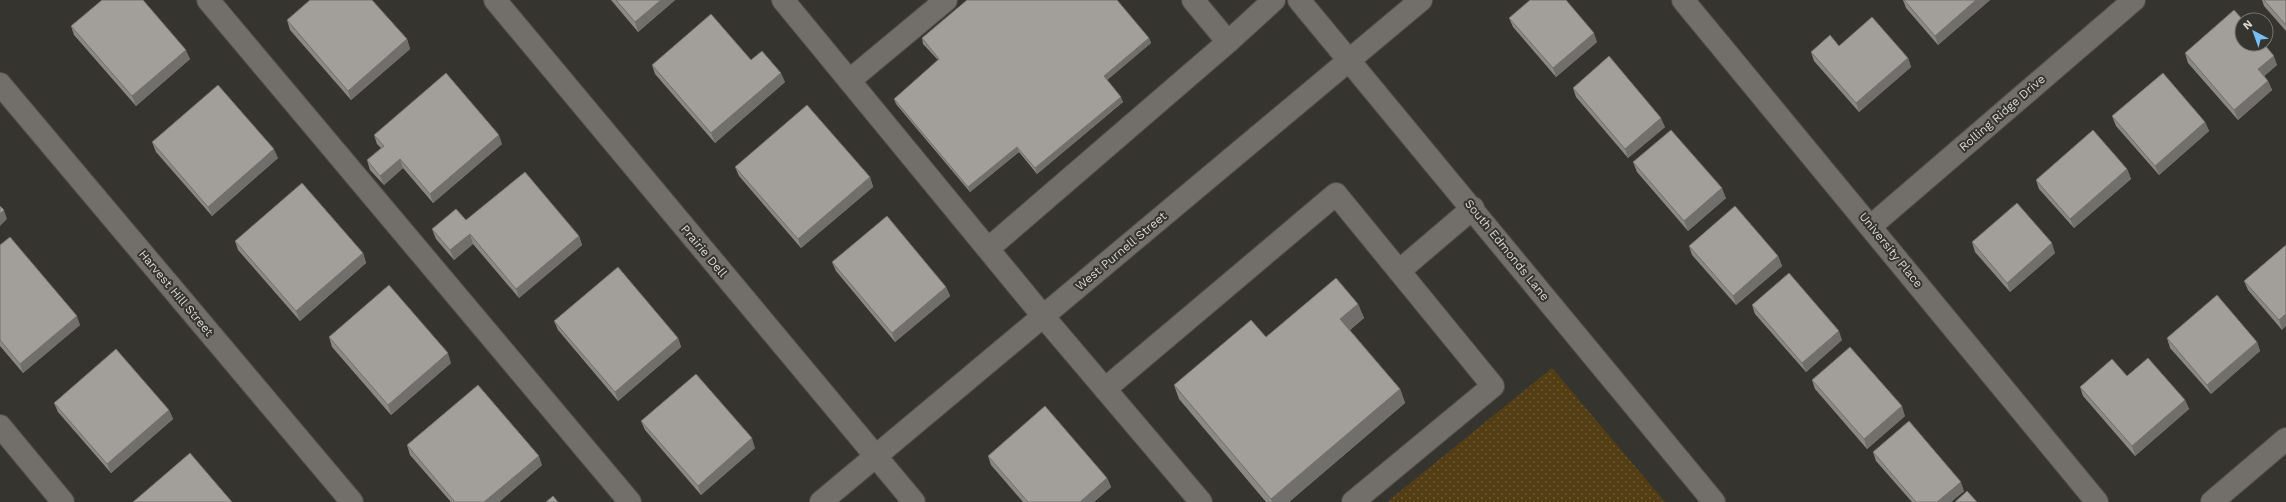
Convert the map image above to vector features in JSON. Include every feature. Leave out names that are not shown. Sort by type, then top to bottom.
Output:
[{"type":"street","points":[[208,0],[630,502]]},
{"type":"street","name":"Prairie Dell","points":[[494,0],[914,502]]},
{"type":"street","points":[[783,0],[989,248],[1043,316],[1201,502]]},
{"type":"street","points":[[850,80],[946,0]]},
{"type":"street","points":[[1193,0],[1228,42]]},
{"type":"street","points":[[989,248],[1228,42],[1274,0]]},
{"type":"street","name":"South Edmonds Lane","points":[[1299,0],[1473,208],[1714,502]]},
{"type":"street","name":"West Purnell Street","points":[[821,502],[1421,0]]},
{"type":"street","name":"University Place","points":[[1683,0],[2098,502]]},
{"type":"street","name":"Rolling Ridge Drive","points":[[1871,226],[2134,0]]},
{"type":"street","name":"Harvest Hill Street","points":[[0,84],[352,502]]},
{"type":"street","points":[[1105,389],[1336,194],[1493,386],[1353,502]]},
{"type":"street","points":[[1399,271],[1473,208]]},
{"type":"street","points":[[0,426],[63,502]]},
{"type":"street","points":[[2212,502],[2286,439]]},
{"type":"shaded area","points":[[1552,368],[1665,502],[1387,502]]},
{"type":"building","points":[[102,0],[143,0],[186,50],[132,96],[71,26]]},
{"type":"building","points":[[310,0],[372,0],[407,39],[348,91],[287,20]]},
{"type":"building","points":[[616,0],[661,0],[635,22]]},
{"type":"building","points":[[967,0],[1117,0],[1149,38],[1104,76],[1121,97],[1035,168],[1017,147],[968,187],[894,99],[939,59],[922,38]]},
{"type":"building","points":[[1530,0],[1566,0],[1594,33],[1553,68],[1509,18]]},
{"type":"building","points":[[1904,0],[1976,0],[1935,36]]},
{"type":"building","points":[[2264,0],[2286,0],[2286,25]]},
{"type":"building","points":[[2234,10],[2236,12],[2234,12],[2234,52],[2271,52],[2274,56],[2258,69],[2268,81],[2234,110],[2185,53]]},
{"type":"building","points":[[711,14],[751,60],[762,51],[781,73],[711,133],[652,65]]},
{"type":"building","points":[[1872,17],[1908,58],[1856,103],[1811,52],[1830,35],[1839,46]]},
{"type":"building","points":[[1609,56],[1661,118],[1625,149],[1573,88]]},
{"type":"building","points":[[446,73],[499,135],[430,194],[400,159],[380,176],[367,160],[384,146],[374,135]]},
{"type":"building","points":[[2163,73],[2205,122],[2155,166],[2112,116]]},
{"type":"building","points":[[218,85],[274,149],[208,207],[152,142]]},
{"type":"building","points":[[807,105],[870,177],[798,239],[735,167]]},
{"type":"building","points":[[1671,130],[1722,188],[1684,221],[1633,162]]},
{"type":"building","points":[[2093,130],[2127,169],[2070,219],[2036,180]]},
{"type":"building","points":[[525,172],[579,236],[516,289],[470,234],[450,250],[432,229],[456,209],[466,220]]},
{"type":"building","points":[[302,183],[363,253],[296,311],[235,241]]},
{"type":"building","points":[[2017,203],[2052,243],[2007,283],[1972,242]]},
{"type":"building","points":[[0,206],[4,210],[0,214]]},
{"type":"building","points":[[1735,206],[1778,256],[1733,296],[1689,246]]},
{"type":"building","points":[[887,216],[946,287],[892,333],[832,262]]},
{"type":"building","points":[[10,237],[77,316],[20,364],[0,340],[0,245]]},
{"type":"building","points":[[2286,245],[2286,314],[2279,320],[2244,281]]},
{"type":"building","points":[[618,267],[678,338],[615,392],[554,321]]},
{"type":"building","points":[[1789,273],[1839,331],[1802,363],[1752,305]]},
{"type":"building","points":[[1336,278],[1358,304],[1340,319],[1400,389],[1271,499],[1174,385],[1251,320],[1266,337]]},
{"type":"building","points":[[389,285],[448,353],[388,405],[329,337]]},
{"type":"building","points":[[2217,295],[2257,342],[2207,385],[2167,338]]},
{"type":"building","points":[[1850,347],[1902,406],[1864,439],[1812,380]]},
{"type":"building","points":[[116,349],[169,410],[107,464],[54,403]]},
{"type":"building","points":[[2148,358],[2185,400],[2132,446],[2080,387],[2112,359],[2127,376]]},
{"type":"building","points":[[696,374],[752,438],[698,486],[641,421]]},
{"type":"building","points":[[478,385],[539,456],[484,502],[455,502],[407,445]]},
{"type":"building","points":[[1045,406],[1107,478],[1080,502],[1028,502],[988,456]]},
{"type":"building","points":[[1909,421],[1961,482],[1937,502],[1916,502],[1873,452]]},
{"type":"building","points":[[190,453],[232,502],[133,502]]},
{"type":"building","points":[[1967,491],[1977,502],[1955,502]]},
{"type":"building","points":[[553,496],[558,502],[546,502]]}]
